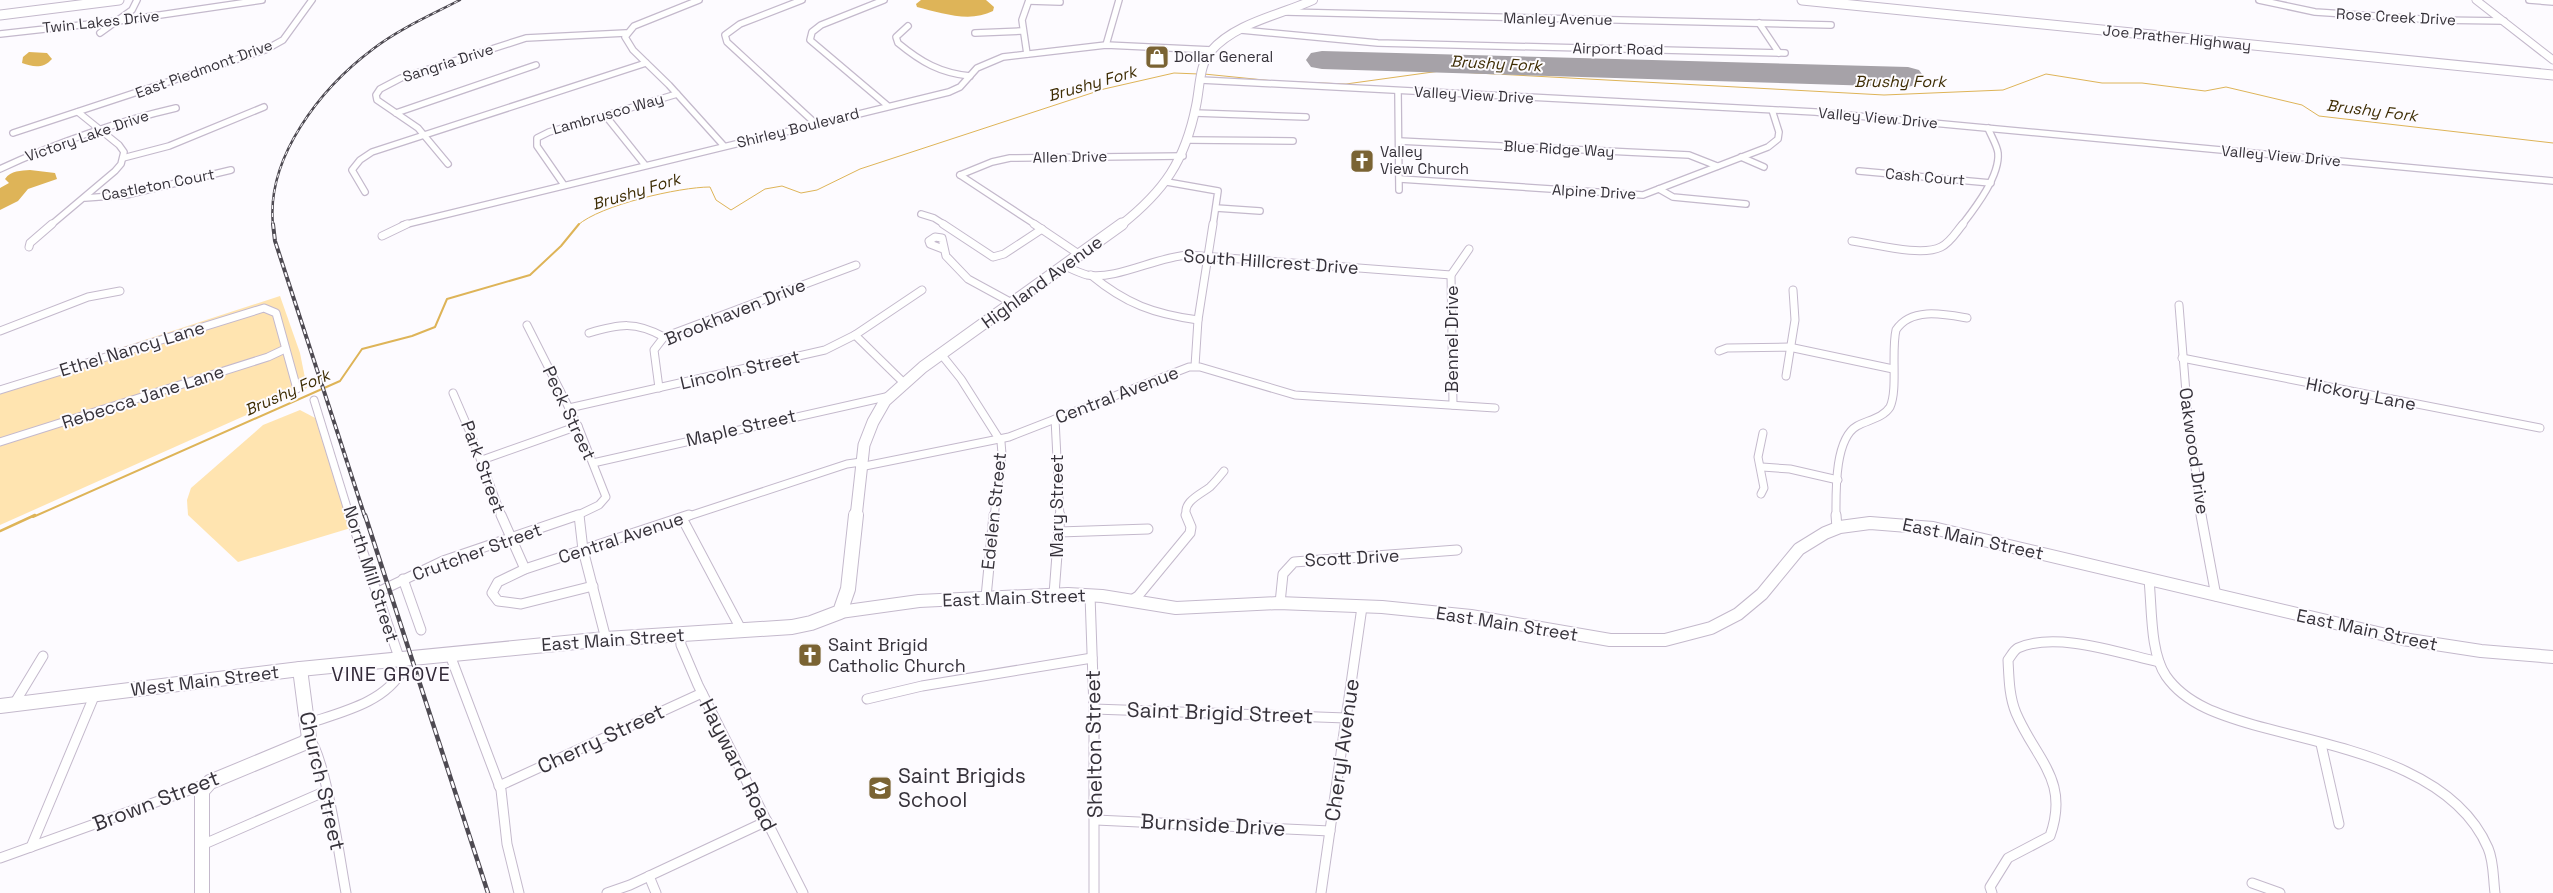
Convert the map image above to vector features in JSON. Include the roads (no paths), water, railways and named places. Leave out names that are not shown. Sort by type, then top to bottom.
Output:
[{"type":"highway","points":[[0,10],[78,0]]},
{"type":"highway","points":[[0,15],[119,0]]},
{"type":"highway","name":"Joe Prather Highway","points":[[1802,0],[2553,75]]},
{"type":"highway","name":"Joe Prather Highway","points":[[1855,0],[2553,69]]},
{"type":"main road","points":[[1212,50],[1241,30],[1313,0]]},
{"type":"main road","name":"Highland Avenue","points":[[840,612],[848,589],[861,464],[872,423],[890,396],[904,383],[1134,214],[1167,182],[1183,156],[1189,140],[1202,76],[1212,50]]},
{"type":"main road","name":"East Main Street","points":[[406,659],[606,639],[801,626],[840,612]]},
{"type":"main road","name":"West Main Street","points":[[5,708],[95,694],[300,669],[406,659]]},
{"type":"main road","name":"Church Street","points":[[300,669],[309,723],[309,738]]},
{"type":"main road","name":"Brown Street","points":[[210,782],[304,743],[309,738]]},
{"type":"main road","points":[[202,893],[202,791],[210,782]]},
{"type":"street","points":[[100,34],[132,10],[137,0]]},
{"type":"street","name":"Twin Lakes Drive","points":[[0,34],[115,21],[262,0]]},
{"type":"street","name":"East Piedmont Drive","points":[[13,133],[265,50],[283,40],[312,0]]},
{"type":"street","points":[[699,0],[640,23],[626,33],[626,41],[724,146]]},
{"type":"street","points":[[802,0],[740,24],[725,35],[727,42],[816,124]]},
{"type":"street","points":[[884,0],[821,25],[812,32],[810,40],[888,106]]},
{"type":"street","points":[[1027,54],[1020,19],[1029,0],[1060,2]]},
{"type":"street","points":[[1106,45],[1119,0]]},
{"type":"street","name":"Rose Creek Drive","points":[[2259,0],[2315,12],[2436,20],[2504,21]]},
{"type":"street","points":[[2476,0],[2553,60]]},
{"type":"street","points":[[2529,0],[2553,2]]},
{"type":"street","name":"Manley Avenue","points":[[1286,12],[1831,25]]},
{"type":"street","name":"Airport Road","points":[[1241,30],[1378,43],[1782,53],[1760,24]]},
{"type":"street","points":[[908,26],[896,37],[898,43],[930,69],[949,75],[970,76]]},
{"type":"street","points":[[975,33],[1021,31]]},
{"type":"street","name":"Sangria Drive","points":[[448,164],[418,128],[377,100],[376,95],[380,89],[401,78],[526,38],[626,33]]},
{"type":"street","name":"Shirley Boulevard","points":[[382,236],[404,225],[949,92],[960,87],[977,68],[989,61],[1027,54],[1106,45],[1212,50]]},
{"type":"street","points":[[365,192],[352,173],[360,160],[382,148],[646,63]]},
{"type":"street","points":[[396,113],[536,65]]},
{"type":"street","name":"Valley View Drive","points":[[1202,76],[1398,92],[1772,110],[1988,128],[2553,181]]},
{"type":"street","points":[[1398,92],[1399,190]]},
{"type":"street","name":"Lambrusco Way","points":[[564,185],[538,150],[536,140],[548,132],[677,94]]},
{"type":"street","name":"Victory Lake Drive","points":[[0,169],[27,156],[176,108]]},
{"type":"street","points":[[123,158],[168,146],[264,108]]},
{"type":"street","name":"Alpine Drive","points":[[1400,179],[1643,195],[1768,147],[1778,140],[1779,132],[1772,110]]},
{"type":"street","points":[[29,247],[30,243],[115,171],[123,158],[124,152],[119,145],[78,112]]},
{"type":"street","points":[[1195,113],[1306,117]]},
{"type":"street","points":[[605,115],[645,165]]},
{"type":"street","points":[[1852,241],[1917,251],[1940,248],[1950,241],[1991,183],[1999,160],[1988,128]]},
{"type":"street","points":[[1189,140],[1292,141]]},
{"type":"street","name":"Blue Ridge Way","points":[[1399,142],[1689,155],[1717,166]]},
{"type":"street","name":"Allen Drive","points":[[1042,229],[960,175],[992,162],[1010,158],[1183,156]]},
{"type":"street","points":[[1741,157],[1764,167]]},
{"type":"street","name":"Castleton Court","points":[[85,198],[126,195],[231,170]]},
{"type":"street","name":"Cash Court","points":[[1859,171],[1991,183]]},
{"type":"street","points":[[1167,182],[1218,191],[1198,320],[1195,366]]},
{"type":"street","points":[[1659,189],[1673,197],[1746,204]]},
{"type":"street","points":[[1216,208],[1260,210]]},
{"type":"street","points":[[922,214],[934,218],[993,257],[1004,254],[1042,229],[1080,255]]},
{"type":"street","points":[[943,249],[948,259],[973,283],[1012,304]]},
{"type":"street","name":"Bennel Drive","points":[[1453,405],[1451,275],[1469,249]]},
{"type":"street","name":"South Hillcrest Drive","points":[[1065,266],[1091,275],[1105,275],[1171,256],[1209,256],[1451,275]]},
{"type":"street","name":"Brookhaven Drive","points":[[659,388],[654,350],[664,337],[856,265]]},
{"type":"street","points":[[1091,275],[1112,293],[1132,305],[1164,315],[1198,320]]},
{"type":"street","name":"Lincoln Street","points":[[569,408],[818,352],[855,335],[922,290]]},
{"type":"street","points":[[1786,376],[1789,347],[1795,323],[1796,298],[1793,290]]},
{"type":"street","points":[[0,332],[35,319],[86,296],[120,291]]},
{"type":"street","name":"Oakwood Drive","points":[[2179,305],[2182,358],[2198,496],[2216,596]]},
{"type":"street","name":"Ethel Nancy Lane","points":[[0,390],[264,308],[276,313],[285,349]]},
{"type":"street","points":[[1837,528],[1841,447],[1847,434],[1858,425],[1880,415],[1890,407],[1897,329],[1904,320],[1932,314],[1966,318]]},
{"type":"street","points":[[588,333],[619,324],[635,323],[648,327],[664,337]]},
{"type":"street","name":"Peck Street","points":[[527,325],[578,426],[606,493],[603,501]]},
{"type":"street","points":[[855,335],[904,383]]},
{"type":"street","points":[[1719,351],[1735,347],[1789,347],[1893,369]]},
{"type":"street","points":[[285,349],[297,389]]},
{"type":"street","name":"Rebecca Jane Lane","points":[[0,442],[268,357],[285,349]]},
{"type":"street","name":"Edelen Street","points":[[941,354],[961,379],[1000,439],[1002,454],[990,541],[986,597]]},
{"type":"street","name":"Hickory Lane","points":[[2182,358],[2540,428]]},
{"type":"street","name":"Central Avenue","points":[[593,586],[521,604],[508,604],[495,599],[492,593],[498,582],[525,569],[847,464],[861,464],[1000,439],[1195,366],[1295,395],[1495,408]]},
{"type":"street","name":"Park Street","points":[[453,393],[482,460],[508,539],[525,569]]},
{"type":"street","name":"Maple Street","points":[[593,463],[890,396]]},
{"type":"street","name":"North Mill Street","points":[[309,723],[339,713],[389,688],[402,672],[406,659],[376,593],[314,400]]},
{"type":"street","name":"Mary Street","points":[[1054,594],[1059,532],[1060,483],[1055,419]]},
{"type":"street","points":[[482,460],[578,426]]},
{"type":"street","points":[[1761,494],[1764,488],[1762,467],[1758,457],[1762,433]]},
{"type":"street","points":[[1762,467],[1790,469],[1838,480]]},
{"type":"street","points":[[1130,602],[1138,596],[1190,534],[1190,524],[1185,513],[1188,503],[1212,485],[1224,471]]},
{"type":"street","name":"Crutcher Street","points":[[376,593],[442,561],[579,515],[603,501]]},
{"type":"street","points":[[579,515],[583,550],[606,639]]},
{"type":"street","points":[[682,518],[742,631]]},
{"type":"street","name":"East Main Street","points":[[840,612],[876,605],[986,597],[1090,594],[1175,608],[1280,603],[1362,606],[1476,617],[1604,639],[1626,641],[1668,640],[1704,631],[1735,617],[1760,597],[1800,548],[1816,536],[1837,528],[1871,522],[1912,524],[2402,639],[2481,651],[2553,657]]},
{"type":"street","points":[[1059,532],[1148,529]]},
{"type":"street","name":"Scott Drive","points":[[1280,603],[1282,576],[1286,568],[1294,562],[1457,550]]},
{"type":"street","name":"North Mill Street","points":[[403,579],[420,630]]},
{"type":"street","points":[[2149,580],[2159,662],[2166,676],[2200,705],[2229,718],[2400,768],[2430,783],[2455,800],[2465,810],[2489,849],[2495,893]]},
{"type":"street","name":"Shelton Street","points":[[1090,594],[1096,820],[1094,893]]},
{"type":"street","name":"Cheryl Avenue","points":[[1321,893],[1362,606]]},
{"type":"street","name":"Hayward Road","points":[[680,634],[681,645],[702,693],[803,893]]},
{"type":"street","points":[[1992,893],[1990,887],[2008,858],[2050,836],[2059,812],[2052,778],[2013,704],[2008,660],[2016,649],[2044,641],[2061,641],[2159,662]]},
{"type":"street","points":[[450,655],[499,786],[503,802],[507,844],[519,893]]},
{"type":"street","points":[[5,708],[43,656]]},
{"type":"street","points":[[867,699],[922,686],[1092,658]]},
{"type":"street","name":"Cherry Street","points":[[499,786],[702,693]]},
{"type":"street","points":[[31,847],[95,694]]},
{"type":"street","name":"Saint Brigid Street","points":[[1094,709],[1346,718]]},
{"type":"street","name":"Church Street","points":[[309,738],[315,745],[326,791],[346,893]]},
{"type":"street","points":[[2321,744],[2339,824]]},
{"type":"street","name":"Brown Street","points":[[1,861],[31,847],[210,782]]},
{"type":"street","points":[[202,845],[326,791]]},
{"type":"street","name":"Burnside Drive","points":[[1096,820],[1330,831]]},
{"type":"street","points":[[607,893],[649,876],[767,821]]},
{"type":"street","points":[[649,876],[656,893]]},
{"type":"street","points":[[2252,883],[2280,893]]},
{"type":"waterway","name":"Brushy Fork","points":[[1296,82],[1346,84],[1440,71],[1884,95],[2003,90],[2046,74],[2102,83],[2142,83],[2205,91],[2226,87],[2302,105],[2319,116],[2553,143]]},
{"type":"waterway","name":"Brushy Fork","points":[[578,225],[589,218],[622,204],[680,190],[710,187],[716,200],[731,210],[765,189],[782,186],[801,193],[817,190],[860,169],[1104,89],[1174,73],[1199,74]]},
{"type":"waterway","name":"Brushy Fork","points":[[1204,74],[1284,82]]},
{"type":"waterway","name":"Brushy Fork","points":[[33,517],[340,381],[362,349],[412,336],[435,327],[447,299],[530,275],[561,246],[578,225]]},
{"type":"waterway","name":"Brushy Fork","points":[[0,531],[35,515]]},
{"type":"railway","points":[[273,224],[273,200],[278,174],[288,150],[301,126],[334,83],[353,65],[383,42],[460,0]]},
{"type":"railway","points":[[273,224],[275,241],[365,517]]},
{"type":"railway","points":[[365,515],[488,893]]},
{"type":"place","name":"Dollar General","points":[[1157,57]]},
{"type":"place","name":"Valley View Church","points":[[1362,161]]},
{"type":"place","name":"Saint Brigid Catholic Church","points":[[810,655]]},
{"type":"place","name":"Saint Brigids School","points":[[880,788]]},
{"type":"district","name":"VINE GROVE","points":[[391,674]]}]
